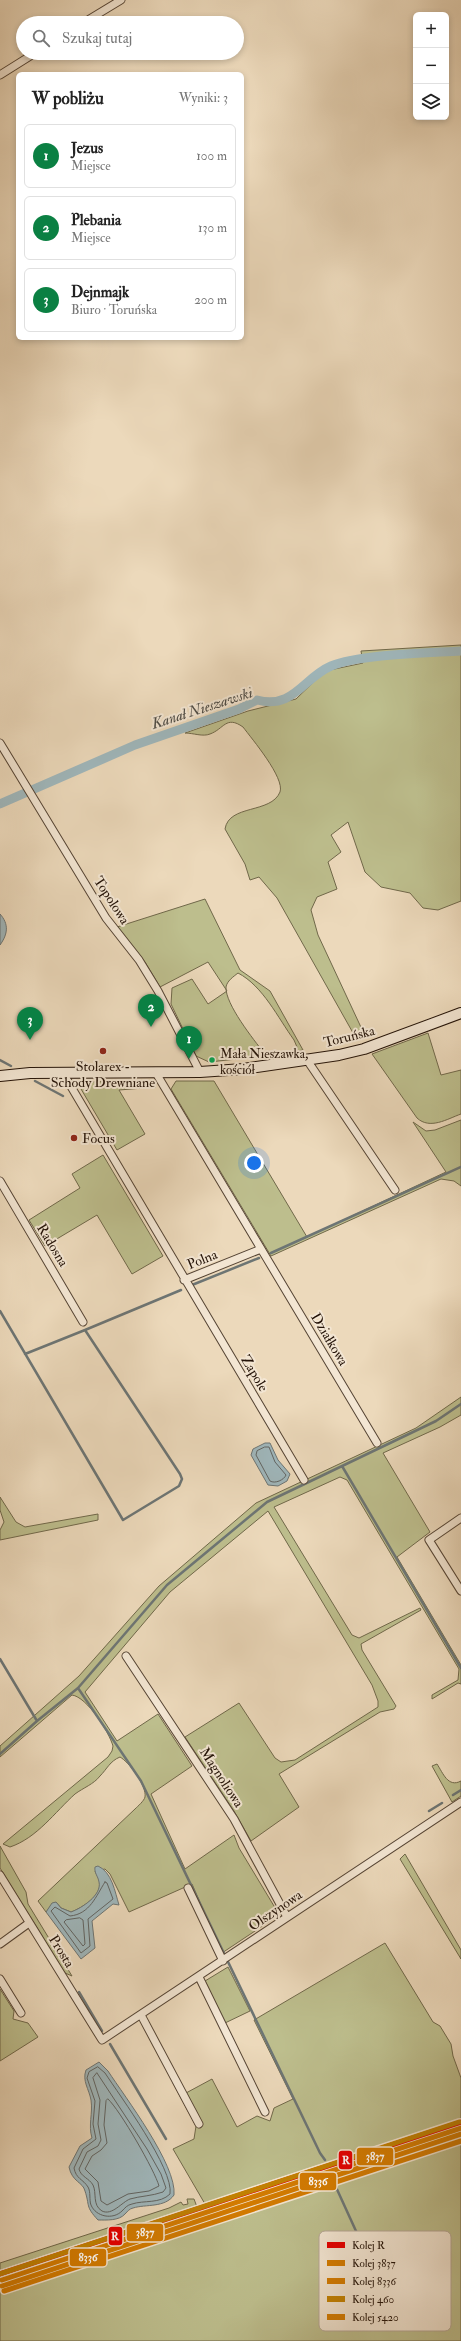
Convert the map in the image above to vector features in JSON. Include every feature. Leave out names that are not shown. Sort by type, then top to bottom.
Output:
[{"type":"main road","name":"Toruńska","points":[[0,1076],[63,1073],[200,1072],[243,1069],[307,1060],[364,1049],[461,1013]]},
{"type":"street","points":[[95,16],[121,0]]},
{"type":"street","points":[[0,75],[24,60]]},
{"type":"street","name":"Topolowa","points":[[0,743],[106,918],[139,960],[158,991],[200,1072]]},
{"type":"street","points":[[307,1060],[395,1190]]},
{"type":"street","name":"Polna","points":[[63,1073],[184,1280],[261,1249]]},
{"type":"street","points":[[156,1073],[261,1249]]},
{"type":"street","name":"Radosna","points":[[0,1181],[83,1322]]},
{"type":"street","name":"Działkowa","points":[[261,1249],[377,1443]]},
{"type":"street","name":"Zapole","points":[[184,1280],[304,1480]]},
{"type":"street","points":[[461,1518],[429,1540],[461,1591]]},
{"type":"street","name":"Magnoliowa","points":[[126,1656],[234,1819],[287,1917]]},
{"type":"street","name":"Olszynowa","points":[[102,2040],[461,1802]]},
{"type":"street","name":"Prosta","points":[[0,1875],[102,2040]]},
{"type":"street","points":[[188,1888],[225,1959]]},
{"type":"street","points":[[0,1944],[30,1923]]},
{"type":"street","points":[[199,1977],[265,2112]]},
{"type":"street","points":[[0,1980],[21,2013]]},
{"type":"street","points":[[141,2015],[199,2124]]},
{"type":"green space","points":[[461,645],[461,901],[438,910],[423,908],[410,893],[381,887],[365,872],[348,822],[331,835],[341,852],[328,862],[337,889],[317,897],[311,910],[318,935],[366,1038],[357,1040],[277,898],[259,877],[250,880],[245,864],[225,829],[228,821],[234,816],[268,804],[275,799],[280,792],[280,786],[273,768],[243,727],[233,722],[225,724],[215,732],[207,735],[185,733],[248,711],[296,699],[325,671],[363,663],[361,651]]},
{"type":"green space","points":[[205,899],[240,970],[270,991],[303,1050],[296,1051],[297,1047],[294,1040],[262,994],[247,979],[238,973],[230,979],[226,990],[208,962],[160,987],[145,962],[117,927]]},
{"type":"green space","points":[[192,979],[208,1004],[227,991],[230,1003],[254,1040],[264,1053],[274,1055],[209,1062],[196,1056],[171,1004],[172,988]]},
{"type":"green space","points":[[428,1033],[441,1075],[461,1070],[461,1114],[444,1121],[433,1123],[427,1123],[417,1118],[372,1054]]},
{"type":"green space","points":[[149,1081],[156,1087],[119,1090],[145,1134],[117,1150],[81,1089],[84,1082]]},
{"type":"green space","points":[[176,1081],[214,1081],[307,1237],[446,1172],[413,1122],[426,1131],[435,1130],[461,1120],[461,1186],[454,1181],[441,1179],[271,1256],[171,1089]]},
{"type":"green space","points":[[103,1155],[163,1256],[132,1274],[97,1215],[45,1246],[29,1220],[80,1188],[72,1174]]},
{"type":"green space","points":[[461,1397],[461,1415],[440,1427],[383,1453],[430,1532],[397,1557],[461,1665],[461,1684],[458,1683],[432,1699],[432,1695],[458,1680],[459,1669],[347,1480],[340,1477],[274,1507],[352,1635],[359,1638],[420,1608],[421,1610],[361,1644],[362,1650],[396,1706],[394,1709],[380,1712],[279,1774],[299,1807],[251,1841],[234,1811],[185,1737],[239,1703],[275,1758],[281,1762],[295,1760],[378,1707],[378,1701],[372,1685],[268,1511],[170,1592],[85,1692],[117,1741],[158,1714],[192,1766],[151,1794],[185,1869],[234,1835],[239,1848],[277,1911],[276,1917],[222,1953],[192,1884],[129,1912],[110,1874],[105,1869],[95,1871],[100,1881],[99,1888],[90,1901],[71,1912],[61,1908],[56,1902],[46,1912],[38,1901],[142,1802],[145,1797],[145,1792],[137,1775],[120,1757],[111,1763],[95,1781],[75,1794],[37,1831],[20,1843],[10,1847],[3,1844],[108,1757],[113,1746],[107,1732],[91,1708],[78,1697],[72,1695],[0,1757],[0,1746],[79,1676],[159,1586],[256,1503],[416,1428]]},
{"type":"green space","points":[[0,1497],[16,1522],[25,1527],[98,1514],[98,1520],[0,1540],[0,1530],[4,1522],[0,1510]]},
{"type":"green space","points":[[437,1764],[449,1781],[456,1783],[461,1781],[461,1796],[452,1802],[432,1766]]},
{"type":"green space","points":[[0,1846],[26,1892],[28,1904],[72,1976],[65,1973],[0,1868]]},
{"type":"green space","points":[[405,1854],[461,1950],[461,1959],[400,1859]]},
{"type":"green space","points":[[385,1943],[433,2022],[440,2026],[451,2044],[453,2056],[461,2078],[461,2120],[205,2204],[173,2149],[194,2139],[196,2126],[173,2083],[179,2080],[186,2093],[212,2079],[237,2127],[257,2116],[270,2121],[274,2108],[293,2099],[254,2020]]},
{"type":"green space","points":[[228,1967],[250,2011],[225,2023],[205,1981]]},
{"type":"green space","points":[[0,1989],[14,2011],[13,2019],[28,2023],[38,2037],[0,2061]]},
{"type":"green space","points":[[461,2138],[461,2341],[0,2341],[0,2291]]},
{"type":"green space","points":[[187,2199],[194,2199],[197,2207],[0,2271],[0,2263],[169,2208],[181,2202],[183,2205],[188,2204]]},
{"type":"water","points":[[0,914],[6,925],[6,933],[0,945]]},
{"type":"water","points":[[265,1443],[270,1443],[278,1460],[290,1474],[287,1481],[278,1486],[268,1485],[251,1455],[253,1449]]},
{"type":"water","points":[[98,1866],[107,1873],[110,1878],[119,1905],[113,1904],[92,1921],[95,1948],[81,1959],[46,1912],[52,1903],[56,1902],[61,1908],[71,1912],[90,1900],[97,1892],[99,1887],[95,1869],[95,1867]]},
{"type":"water","points":[[99,2062],[108,2071],[126,2097],[159,2149],[173,2182],[174,2195],[166,2202],[132,2208],[119,2218],[108,2220],[98,2220],[89,2209],[84,2188],[72,2176],[69,2167],[80,2146],[92,2138],[90,2129],[91,2100],[85,2081],[85,2074],[86,2070]]},
{"type":"waterway","name":"Kanał Nieszawski","points":[[0,804],[135,745],[239,709],[257,700],[269,702],[280,701],[289,697],[321,671],[343,662],[413,653],[461,651]]},
{"type":"waterway","points":[[0,1060],[11,1066]]},
{"type":"waterway","points":[[35,1081],[63,1096]]},
{"type":"waterway","points":[[271,1253],[461,1167]]},
{"type":"waterway","points":[[192,1285],[259,1258]]},
{"type":"waterway","points":[[85,1330],[181,1290]]},
{"type":"waterway","points":[[0,1311],[123,1520],[179,1486],[182,1479],[180,1474],[85,1330],[25,1354]]},
{"type":"waterway","points":[[325,2160],[320,2153],[141,1781],[78,1688],[167,1585],[267,1502],[436,1421],[461,1404]]},
{"type":"waterway","points":[[342,1466],[461,1668]]},
{"type":"waterway","points":[[0,1659],[37,1721],[78,1688]]},
{"type":"waterway","points":[[0,1754],[37,1721]]},
{"type":"waterway","points":[[453,1795],[461,1790]]},
{"type":"waterway","points":[[429,1811],[442,1803]]},
{"type":"waterway","points":[[79,1992],[102,2031]]},
{"type":"waterway","points":[[110,2044],[166,2139]]},
{"type":"waterway","points":[[335,2185],[356,2231]]},
{"type":"rail line","name":"460","points":[[0,2274],[459,2122]]},
{"type":"rail line","name":"R","points":[[0,2274],[461,2122]]},
{"type":"rail line","name":"3837","points":[[2,2280],[461,2128]]},
{"type":"rail line","name":"8336","points":[[2,2286],[461,2134]]},
{"type":"rail line","name":"5420","points":[[4,2291],[461,2141]]},
{"type":"place","name":"Plebania","points":[[151,1027]]},
{"type":"place","name":"Dejnmajk","points":[[30,1040]]},
{"type":"place","name":"Stolarex - Schody Drewniane","points":[[103,1051]]},
{"type":"place","name":"Jezus","points":[[189,1059]]},
{"type":"place","name":"Mała Nieszawka, kościół","points":[[212,1060]]},
{"type":"place","name":"Focus","points":[[74,1138]]}]
